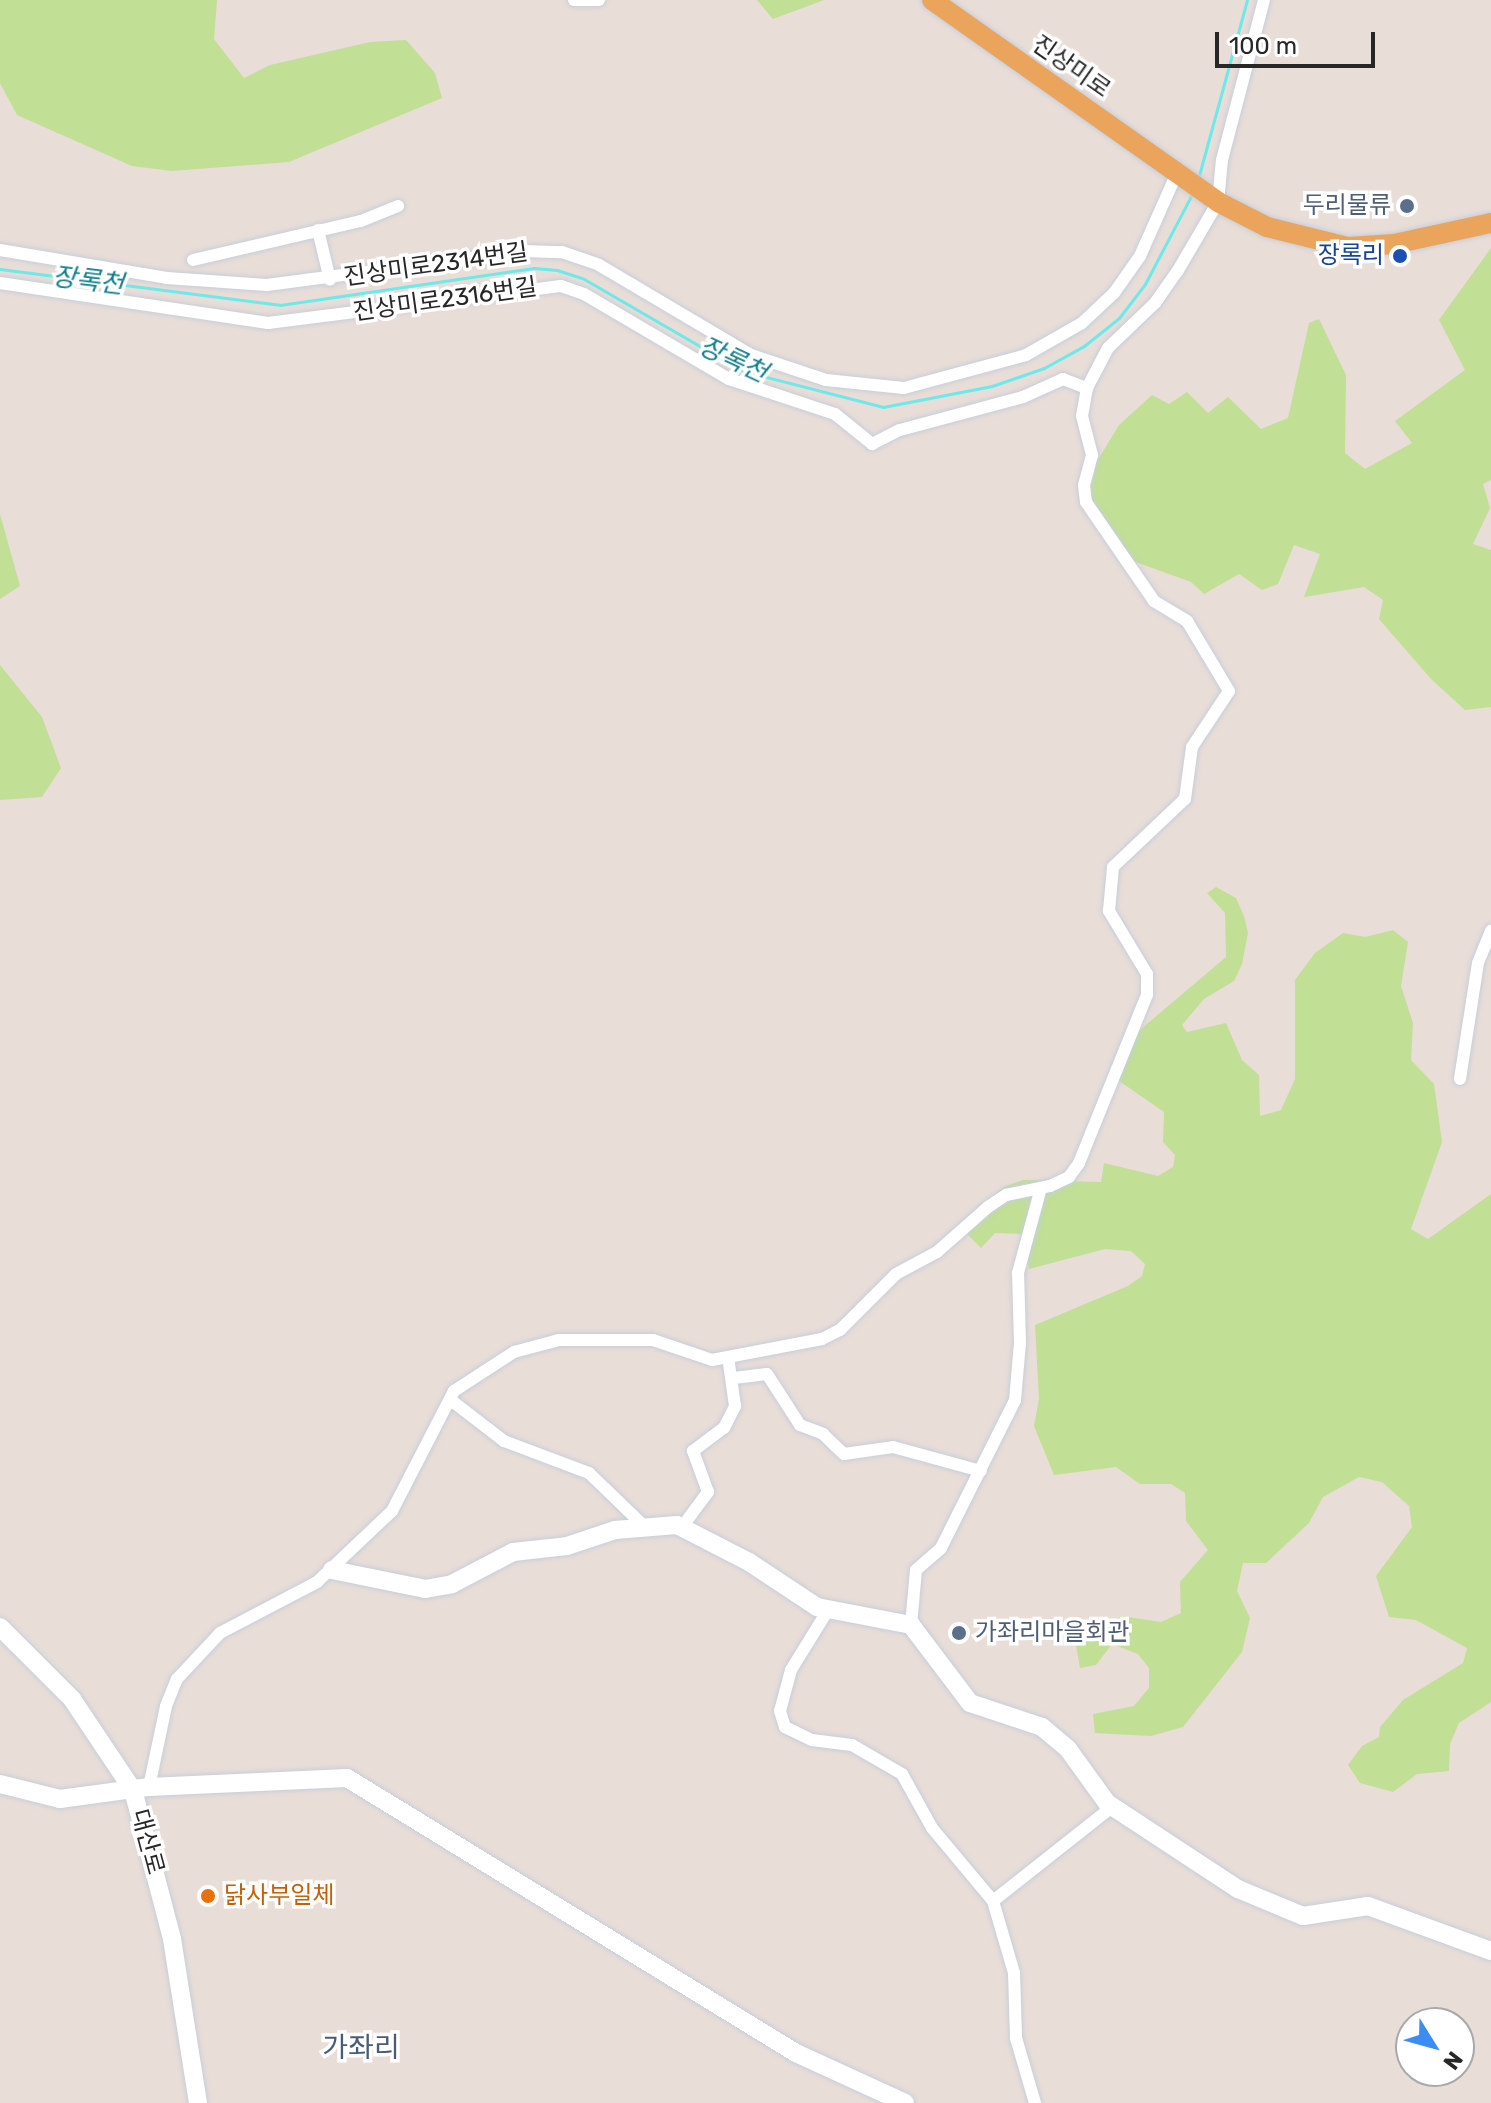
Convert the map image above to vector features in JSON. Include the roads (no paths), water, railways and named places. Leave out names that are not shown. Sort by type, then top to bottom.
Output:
[{"type":"main road","name":"진상미로","points":[[932,0],[1215,199]]},
{"type":"main road","points":[[1215,199],[1288,235],[1348,247],[1394,244],[1491,223]]},
{"type":"street","points":[[574,0],[599,0]]},
{"type":"street","points":[[141,1789],[177,1679],[198,1653],[220,1633],[332,1570],[392,1511],[452,1401],[454,1391],[514,1352],[559,1340],[653,1340],[694,1357],[728,1357],[822,1339],[840,1330],[896,1274],[937,1252],[988,1207],[1006,1195],[1041,1188],[1069,1177],[1079,1163],[1147,995],[1147,974],[1109,911],[1113,867],[1185,799],[1192,747],[1229,691],[1187,621],[1154,601],[1086,502],[1084,485],[1092,455],[1082,416],[1087,388],[1108,348],[1170,282],[1215,199],[1222,160],[1264,0]]},
{"type":"street","name":"진상미로2314번길","points":[[0,250],[203,281],[267,285],[330,280],[524,251],[562,252],[599,265],[751,355],[826,380],[904,388],[1026,355],[1082,323],[1127,275],[1179,175]]},
{"type":"street","points":[[193,260],[318,230],[398,206]]},
{"type":"street","points":[[318,230],[330,280]]},
{"type":"street","name":"진상미로2316번길","points":[[0,283],[268,323],[561,286],[584,294],[729,379],[835,414],[872,444],[885,435],[1023,397],[1063,379],[1087,388]]},
{"type":"street","points":[[1460,1079],[1478,963],[1491,931]]},
{"type":"street","points":[[1041,1188],[1018,1273],[1020,1343],[1015,1400],[941,1548],[916,1570],[911,1625],[970,1703],[1042,1727],[1068,1749],[1112,1807],[1238,1889],[1303,1916],[1368,1906],[1491,1951]]},
{"type":"street","points":[[682,1527],[708,1492],[693,1451],[729,1419],[735,1406],[734,1378],[728,1357]]},
{"type":"street","points":[[734,1378],[767,1374],[800,1425],[823,1434],[844,1454],[893,1447],[981,1471]]},
{"type":"street","points":[[452,1401],[504,1441],[589,1473],[645,1527]]},
{"type":"street","points":[[332,1570],[425,1589],[452,1584],[513,1552],[567,1546],[588,1536],[645,1527],[682,1527],[828,1610],[911,1625]]},
{"type":"street","points":[[828,1610],[787,1680],[780,1711],[785,1727],[812,1740],[852,1745],[902,1774],[932,1828],[993,1901],[1014,1973],[1015,2029],[1035,2103]]},
{"type":"street","name":"대산로","points":[[0,1627],[54,1678],[141,1789],[172,1939],[198,2103]]},
{"type":"street","points":[[0,1784],[60,1799],[141,1789],[347,1778],[796,2053],[905,2103]]},
{"type":"street","points":[[993,1901],[1051,1850],[1112,1807]]},
{"type":"waterway","name":"장록천","points":[[1198,179],[1247,0]]},
{"type":"waterway","name":"장록천","points":[[0,269],[280,305],[534,268],[557,270],[584,279],[743,371],[883,407],[992,386],[1044,368],[1084,346],[1119,318],[1145,284],[1192,194]]},
{"type":"place","name":"두리물류","points":[[1407,206]]},
{"type":"place","name":"장록리","points":[[1400,256]]},
{"type":"place","name":"가좌리마을회관","points":[[959,1633]]},
{"type":"place","name":"닭사부일체","points":[[208,1896]]},
{"type":"district","name":"가좌리","points":[[361,2048]]}]
